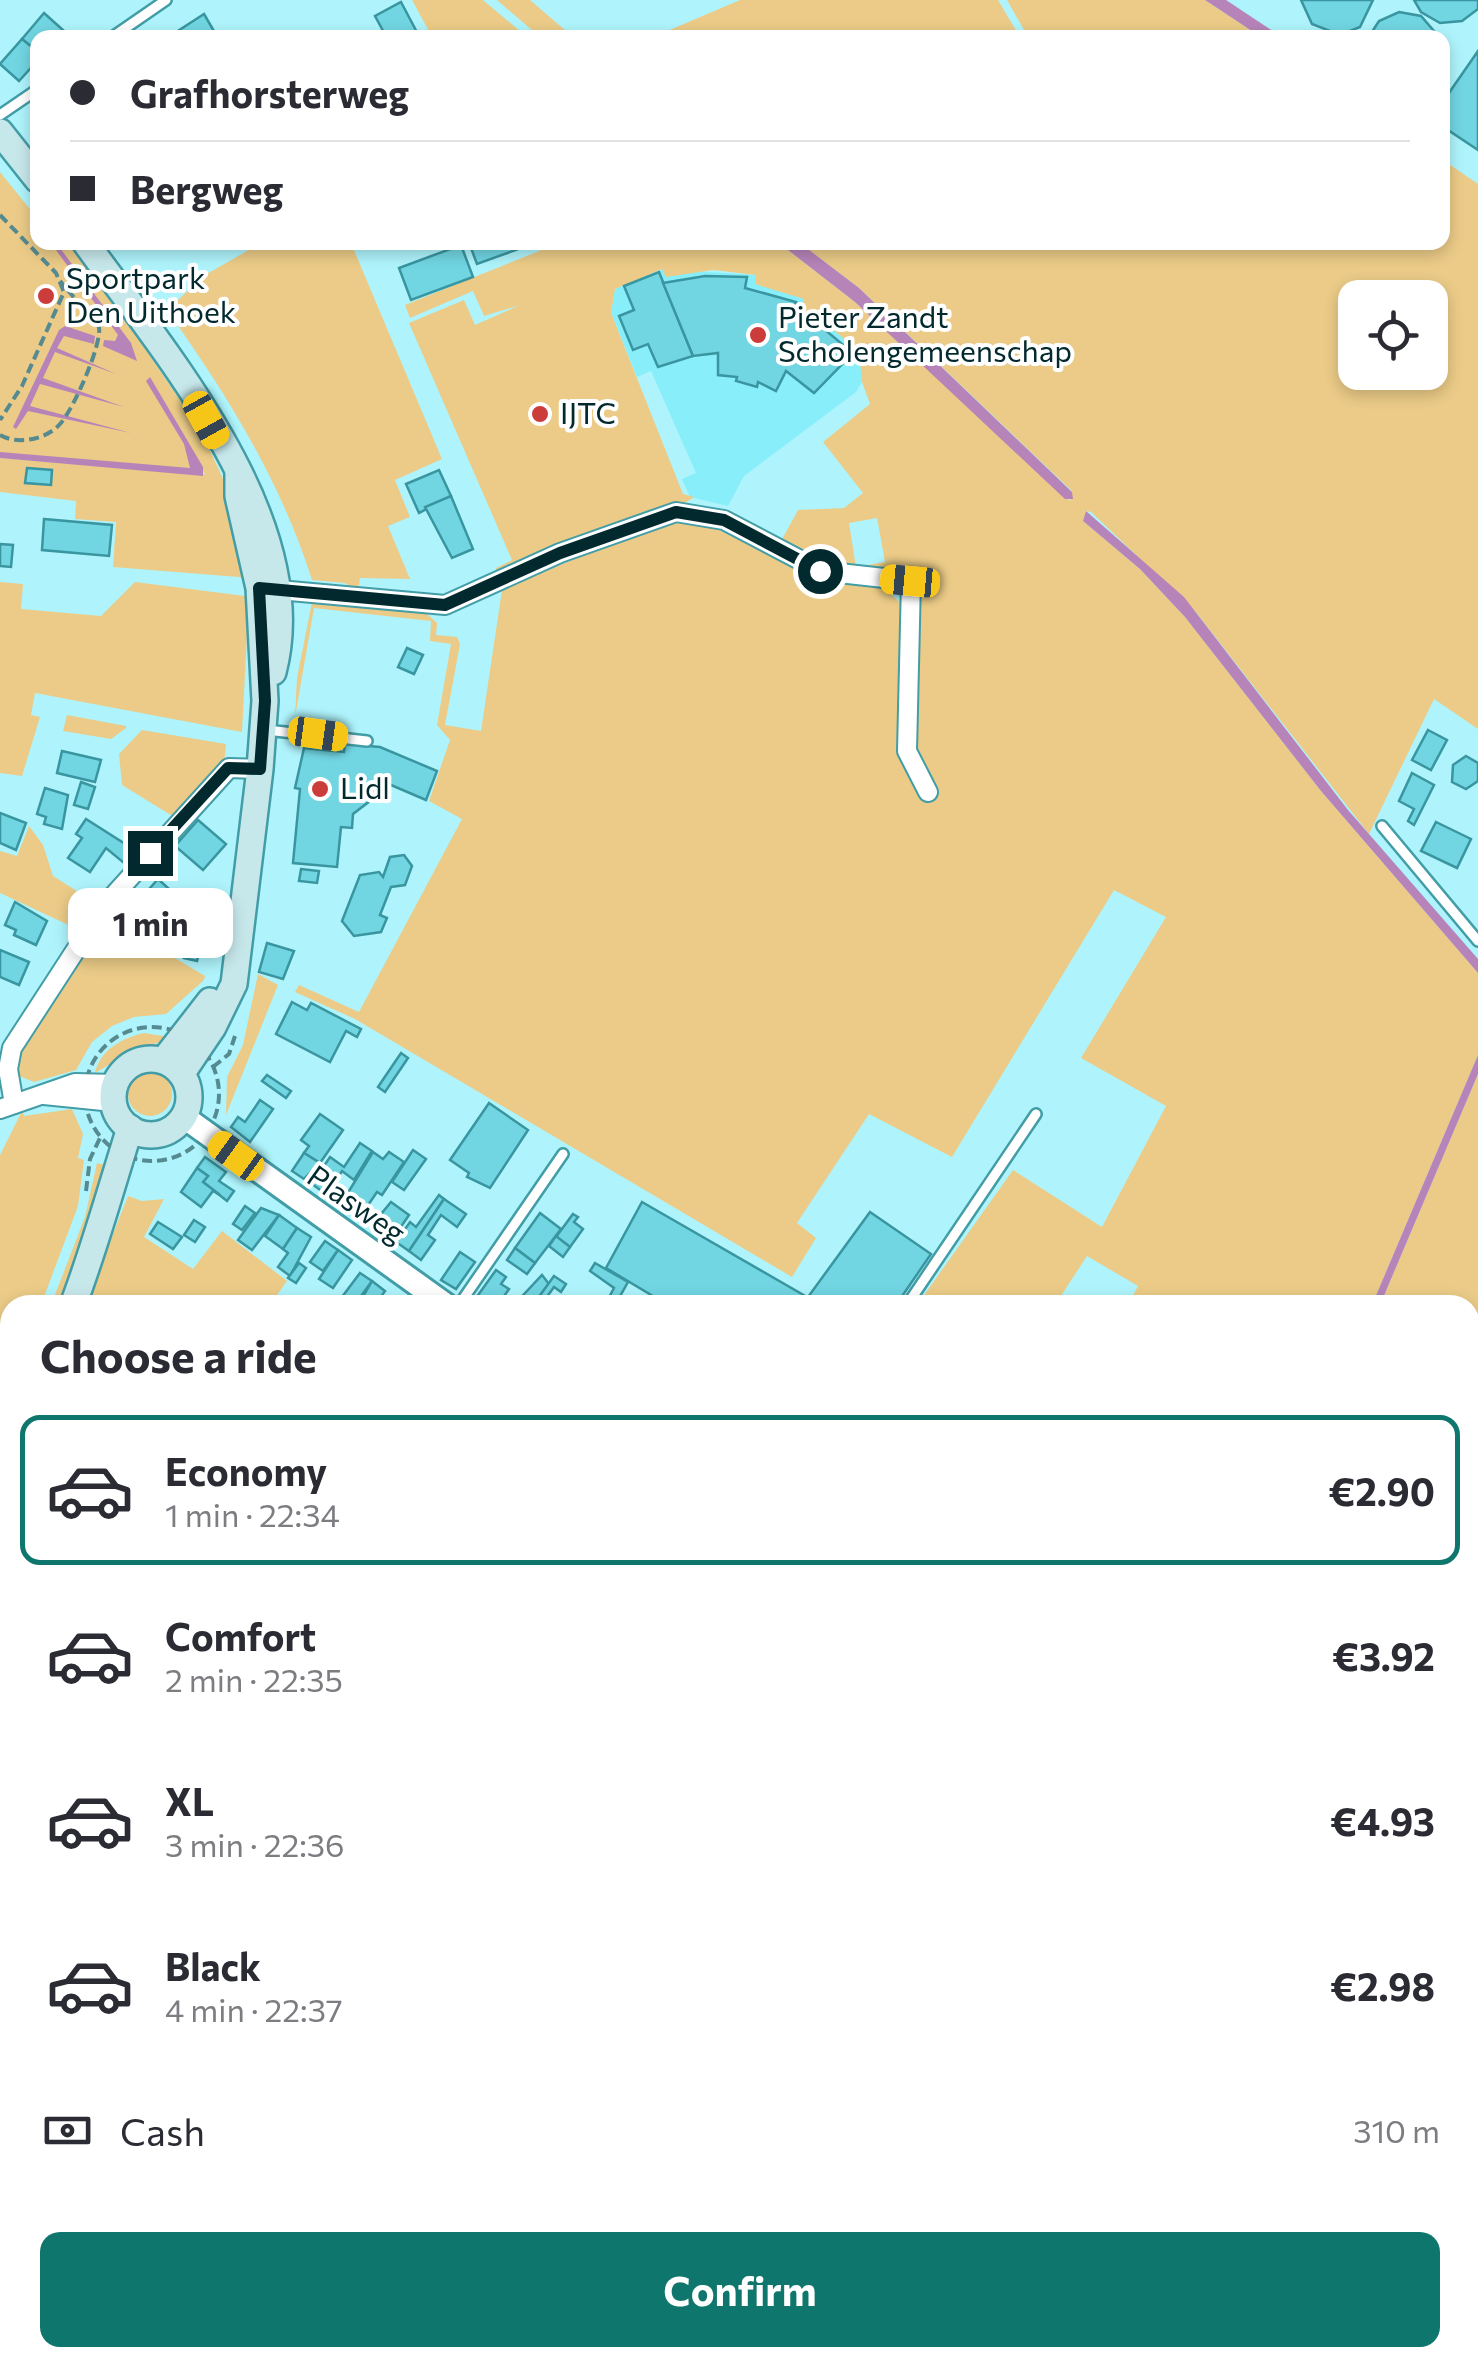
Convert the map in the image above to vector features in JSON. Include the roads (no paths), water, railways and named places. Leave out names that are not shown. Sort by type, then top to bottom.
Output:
[{"type":"main road","points":[[0,132],[30,170]]},
{"type":"main road","points":[[91,250],[190,393],[238,476],[238,496],[269,589],[264,730],[237,950],[173,1067]]},
{"type":"main road","points":[[77,1295],[101,1232],[117,1212],[134,1144],[114,1093],[131,1064],[147,1058],[173,1067],[189,1090],[194,1126],[134,1144]]},
{"type":"street","points":[[269,589],[445,605],[560,553],[654,517],[676,512],[709,515],[820,571],[910,581],[907,751],[928,792]]},
{"type":"street","points":[[114,1093],[86,1080],[7,1107],[12,1048],[105,905],[228,768],[260,769]]},
{"type":"street","name":"Plasweg","points":[[194,1126],[432,1295]]},
{"type":"lane","points":[[123,30],[166,0]]},
{"type":"lane","points":[[0,115],[30,95]]},
{"type":"lane","points":[[264,730],[367,741]]},
{"type":"lane","points":[[1382,826],[1478,941]]},
{"type":"lane","points":[[914,1295],[1036,1114]]},
{"type":"lane","points":[[466,1295],[563,1154]]},
{"type":"place","name":"Sportpark Den Uithoek","points":[[46,296]]},
{"type":"place","name":"Pieter Zandt Scholengemeenschap","points":[[758,335]]},
{"type":"place","name":"IJTC","points":[[540,414]]},
{"type":"place","name":"Lidl","points":[[320,789]]}]
